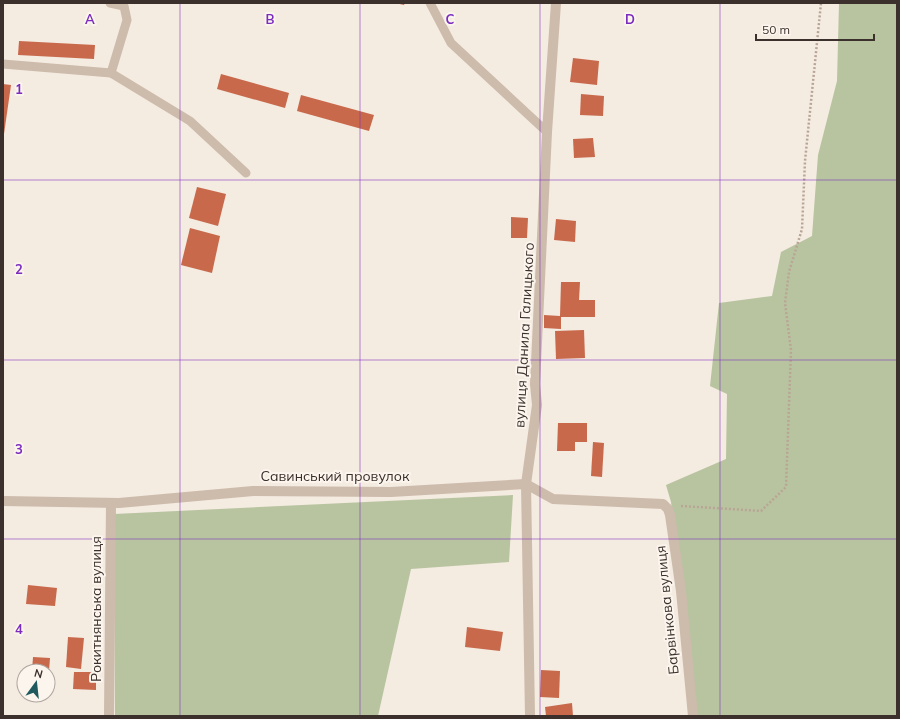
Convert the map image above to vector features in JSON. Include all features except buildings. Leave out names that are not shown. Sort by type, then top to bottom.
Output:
[{"type":"street","name":"вулиця Данила Галицького","points":[[530,716],[526,484],[537,405],[535,384],[547,132],[556,3]]},
{"type":"street","points":[[526,484],[553,499],[663,504]]},
{"type":"street","name":"Савинський провулок","points":[[3,500],[111,503],[253,491],[390,492],[526,484]]},
{"type":"street","name":"Рокитнянська вулиця","points":[[109,716],[111,503]]},
{"type":"street","name":"Барвінкова вулиця","points":[[663,504],[668,509],[670,515],[681,591],[693,716]]},
{"type":"lane","points":[[110,3],[125,4],[126,20],[111,74]]},
{"type":"lane","points":[[430,3],[451,43],[547,132]]},
{"type":"lane","points":[[3,64],[111,74],[190,121],[246,173]]},
{"type":"path","points":[[663,504],[691,508],[761,511],[786,487],[791,350],[785,303],[789,272],[802,229],[805,161],[821,3]]},
{"type":"green space","points":[[839,3],[897,3],[897,716],[694,716],[671,502],[666,485],[726,459],[727,394],[710,386],[719,303],[772,296],[781,252],[812,236],[818,155],[837,81]]},
{"type":"green space","points":[[513,495],[509,562],[411,569],[378,716],[115,716],[114,514]]}]
